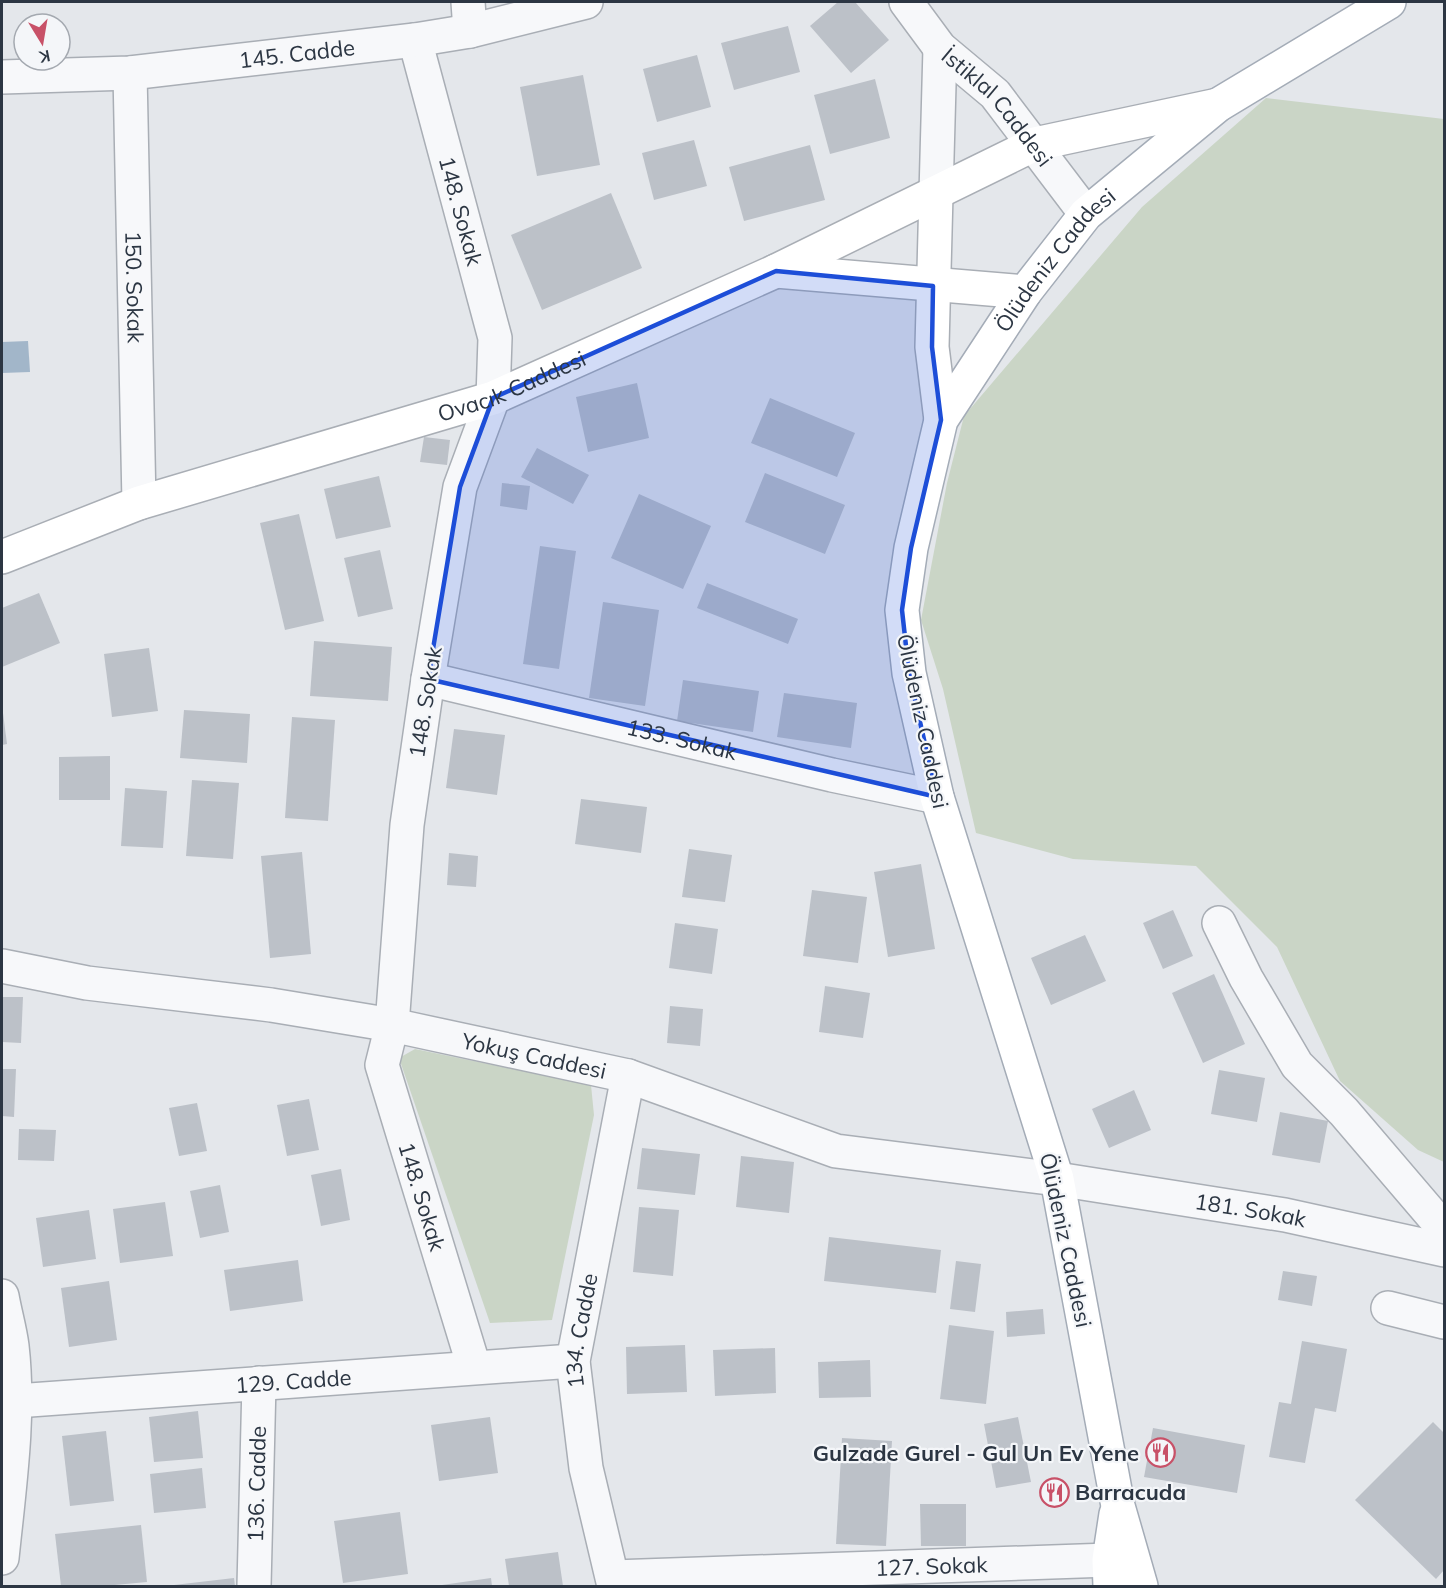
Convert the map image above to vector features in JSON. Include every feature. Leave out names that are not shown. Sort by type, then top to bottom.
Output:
[{"type":"main road","name":"Ölüdeniz Caddesi","points":[[1142,1587],[1118,1506],[1057,1179],[937,797],[909,673],[902,610],[911,548],[941,420],[1025,292],[1086,214],[1218,105],[1389,2]]},
{"type":"main road","points":[[776,271],[1035,144],[1218,105]]},
{"type":"main road","points":[[936,194],[932,347],[941,420]]},
{"type":"main road","name":"Ovacık Caddesi","points":[[2,557],[139,503],[493,398],[776,271],[1025,292]]},
{"type":"main road","points":[[1109,1573],[1118,1506]]},
{"type":"street","name":"145. Cadde","points":[[2,77],[130,73],[416,40],[469,16],[586,2]]},
{"type":"street","name":"İstiklal Caddesi","points":[[906,2],[940,48],[995,94],[1086,214]]},
{"type":"street","name":"148. Sokak","points":[[416,40],[495,338],[493,398],[460,487],[428,679],[407,825],[392,1025],[382,1065],[474,1367]]},
{"type":"street","points":[[936,194],[940,48]]},
{"type":"street","name":"150. Sokak","points":[[130,73],[139,503]]},
{"type":"street","name":"133. Sokak","points":[[428,679],[832,775],[937,797]]},
{"type":"street","points":[[1219,923],[1246,978],[1297,1065],[1352,1121],[1444,1229]]},
{"type":"street","name":"Yokuş Caddesi","points":[[2,966],[87,983],[271,1005],[392,1025],[628,1076],[836,1151],[1057,1179]]},
{"type":"street","name":"134. Cadde","points":[[614,1583],[586,1468],[573,1361],[628,1076]]},
{"type":"street","name":"181. Sokak","points":[[1057,1179],[1285,1215],[1444,1250]]},
{"type":"street","points":[[2,1296],[12,1346],[8,1402],[12,1456],[2,1558]]},
{"type":"street","points":[[1388,1308],[1444,1322]]},
{"type":"street","name":"129. Cadde","points":[[8,1402],[573,1361]]},
{"type":"street","name":"136. Cadde","points":[[254,1587],[258,1383]]},
{"type":"street","name":"127. Sokak","points":[[614,1583],[1109,1573]]},
{"type":"highlighted area","points":[[776,271],[933,286],[932,347],[941,420],[911,548],[902,610],[909,673],[937,797],[428,679],[460,487],[493,398]]},
{"type":"green space","points":[[1266,98],[1444,119],[1444,1162],[1418,1150],[1340,1081],[1277,947],[1196,866],[1073,859],[976,833],[943,689],[921,620],[947,483],[964,416],[1142,207]]},
{"type":"green space","points":[[415,1049],[591,1085],[594,1115],[552,1320],[490,1323],[399,1058]]},
{"type":"water","points":[[28,341],[30,372],[2,373],[2,342]]},
{"type":"building","points":[[838,2],[855,2],[889,40],[851,73],[810,26]]},
{"type":"building","points":[[788,26],[800,72],[734,90],[721,43]]},
{"type":"building","points":[[697,55],[711,107],[657,122],[643,69]]},
{"type":"building","points":[[583,75],[600,165],[537,176],[520,87]]},
{"type":"building","points":[[875,79],[890,138],[830,154],[814,95]]},
{"type":"building","points":[[694,140],[707,186],[654,200],[642,153]]},
{"type":"building","points":[[810,145],[825,200],[744,221],[729,167]]},
{"type":"building","points":[[611,193],[642,268],[542,310],[511,235]]},
{"type":"building","points":[[637,383],[649,438],[588,452],[576,397]]},
{"type":"building","points":[[770,398],[855,433],[837,477],[751,443]]},
{"type":"building","points":[[424,437],[450,440],[447,465],[420,462]]},
{"type":"building","points":[[537,448],[589,475],[573,504],[521,477]]},
{"type":"building","points":[[765,473],[845,505],[825,554],[745,522]]},
{"type":"building","points":[[379,476],[391,527],[336,539],[324,489]]},
{"type":"building","points":[[502,483],[530,486],[527,510],[500,506]]},
{"type":"building","points":[[639,494],[711,526],[683,589],[611,558]]},
{"type":"building","points":[[299,514],[324,621],[285,630],[260,523]]},
{"type":"building","points":[[540,546],[576,551],[559,669],[523,664]]},
{"type":"building","points":[[380,550],[393,609],[358,617],[344,558]]},
{"type":"building","points":[[707,583],[798,619],[788,644],[697,608]]},
{"type":"building","points":[[39,593],[60,643],[2,667],[2,608]]},
{"type":"building","points":[[603,602],[659,610],[645,706],[589,698]]},
{"type":"building","points":[[314,641],[392,647],[388,701],[310,696]]},
{"type":"building","points":[[149,648],[158,711],[112,717],[104,654]]},
{"type":"building","points":[[683,680],[759,691],[753,732],[677,721]]},
{"type":"building","points":[[784,693],[857,703],[851,748],[777,737]]},
{"type":"building","points":[[2,705],[7,744],[2,745]]},
{"type":"building","points":[[184,710],[250,714],[247,763],[180,758]]},
{"type":"building","points":[[292,717],[335,720],[328,821],[285,818]]},
{"type":"building","points":[[454,729],[505,735],[497,795],[446,788]]},
{"type":"building","points":[[110,756],[110,800],[59,800],[59,757]]},
{"type":"building","points":[[192,780],[239,783],[233,859],[186,856]]},
{"type":"building","points":[[125,788],[167,791],[163,848],[121,846]]},
{"type":"building","points":[[581,799],[647,807],[641,853],[575,844]]},
{"type":"building","points":[[689,849],[732,855],[725,902],[682,897]]},
{"type":"building","points":[[302,852],[311,954],[270,958],[261,856]]},
{"type":"building","points":[[449,853],[478,856],[476,887],[447,885]]},
{"type":"building","points":[[921,864],[935,949],[888,957],[874,872]]},
{"type":"building","points":[[812,890],[867,897],[858,963],[803,956]]},
{"type":"building","points":[[1173,910],[1193,956],[1163,969],[1143,923]]},
{"type":"building","points":[[675,923],[718,929],[712,974],[669,968]]},
{"type":"building","points":[[1085,935],[1106,981],[1051,1005],[1031,958]]},
{"type":"building","points":[[1214,974],[1245,1044],[1203,1063],[1172,993]]},
{"type":"building","points":[[825,986],[870,993],[863,1038],[819,1032]]},
{"type":"building","points":[[2,997],[23,997],[21,1043],[2,1042]]},
{"type":"building","points":[[670,1006],[703,1009],[700,1046],[667,1043]]},
{"type":"building","points":[[2,1069],[16,1069],[14,1117],[2,1116]]},
{"type":"building","points":[[1219,1070],[1265,1078],[1257,1122],[1211,1114]]},
{"type":"building","points":[[1134,1090],[1151,1130],[1109,1148],[1092,1109]]},
{"type":"building","points":[[309,1099],[319,1150],[287,1156],[277,1105]]},
{"type":"building","points":[[197,1103],[207,1151],[179,1156],[169,1108]]},
{"type":"building","points":[[1280,1112],[1328,1121],[1320,1163],[1272,1155]]},
{"type":"building","points":[[19,1129],[56,1130],[54,1161],[18,1160]]},
{"type":"building","points":[[642,1148],[700,1154],[695,1195],[637,1189]]},
{"type":"building","points":[[741,1156],[794,1162],[789,1213],[736,1207]]},
{"type":"building","points":[[341,1169],[350,1220],[321,1226],[311,1175]]},
{"type":"building","points":[[220,1185],[229,1232],[200,1238],[190,1191]]},
{"type":"building","points":[[165,1202],[173,1256],[120,1263],[113,1209]]},
{"type":"building","points":[[639,1207],[679,1210],[673,1276],[633,1272]]},
{"type":"building","points":[[89,1210],[96,1259],[43,1267],[36,1218]]},
{"type":"building","points":[[829,1237],[941,1250],[936,1293],[824,1281]]},
{"type":"building","points":[[298,1260],[303,1301],[230,1311],[224,1270]]},
{"type":"building","points":[[956,1261],[981,1264],[975,1312],[950,1309]]},
{"type":"building","points":[[1283,1271],[1317,1276],[1312,1306],[1278,1300]]},
{"type":"building","points":[[109,1281],[117,1340],[69,1347],[61,1288]]},
{"type":"building","points":[[1043,1309],[1045,1334],[1007,1337],[1006,1312]]},
{"type":"building","points":[[949,1325],[994,1331],[986,1404],[940,1399]]},
{"type":"building","points":[[1302,1341],[1347,1349],[1336,1412],[1315,1408],[1305,1463],[1269,1457],[1279,1402],[1291,1404]]},
{"type":"building","points":[[685,1345],[687,1392],[627,1394],[626,1347]]},
{"type":"building","points":[[775,1348],[776,1393],[715,1396],[713,1350]]},
{"type":"building","points":[[870,1360],[871,1397],[819,1398],[818,1362]]},
{"type":"building","points":[[198,1411],[203,1458],[154,1462],[149,1417]]},
{"type":"building","points":[[490,1417],[498,1473],[439,1481],[431,1425]]},
{"type":"building","points":[[1018,1417],[1031,1482],[996,1488],[984,1424]]},
{"type":"building","points":[[1433,1422],[1444,1433],[1444,1570],[1436,1579],[1355,1500]]},
{"type":"building","points":[[1153,1428],[1245,1445],[1237,1493],[1144,1477]]},
{"type":"building","points":[[106,1431],[114,1501],[70,1506],[62,1436]]},
{"type":"building","points":[[842,1438],[892,1441],[886,1546],[836,1544]]},
{"type":"building","points":[[202,1468],[206,1508],[154,1513],[150,1474]]},
{"type":"building","points":[[920,1504],[966,1504],[966,1546],[921,1546]]},
{"type":"building","points":[[400,1512],[408,1574],[343,1583],[334,1521]]},
{"type":"building","points":[[141,1525],[147,1582],[104,1586],[61,1586],[55,1534]]},
{"type":"building","points":[[558,1552],[563,1586],[509,1586],[505,1559]]},
{"type":"building","points":[[234,1578],[235,1586],[174,1586],[174,1585]]},
{"type":"building","points":[[491,1578],[492,1586],[442,1586],[442,1585]]},
{"type":"place","name":"Gulzade Gurel - Gul Un Ev Yene","points":[[1160,1453]]},
{"type":"place","name":"Barracuda","points":[[1054,1492]]}]
